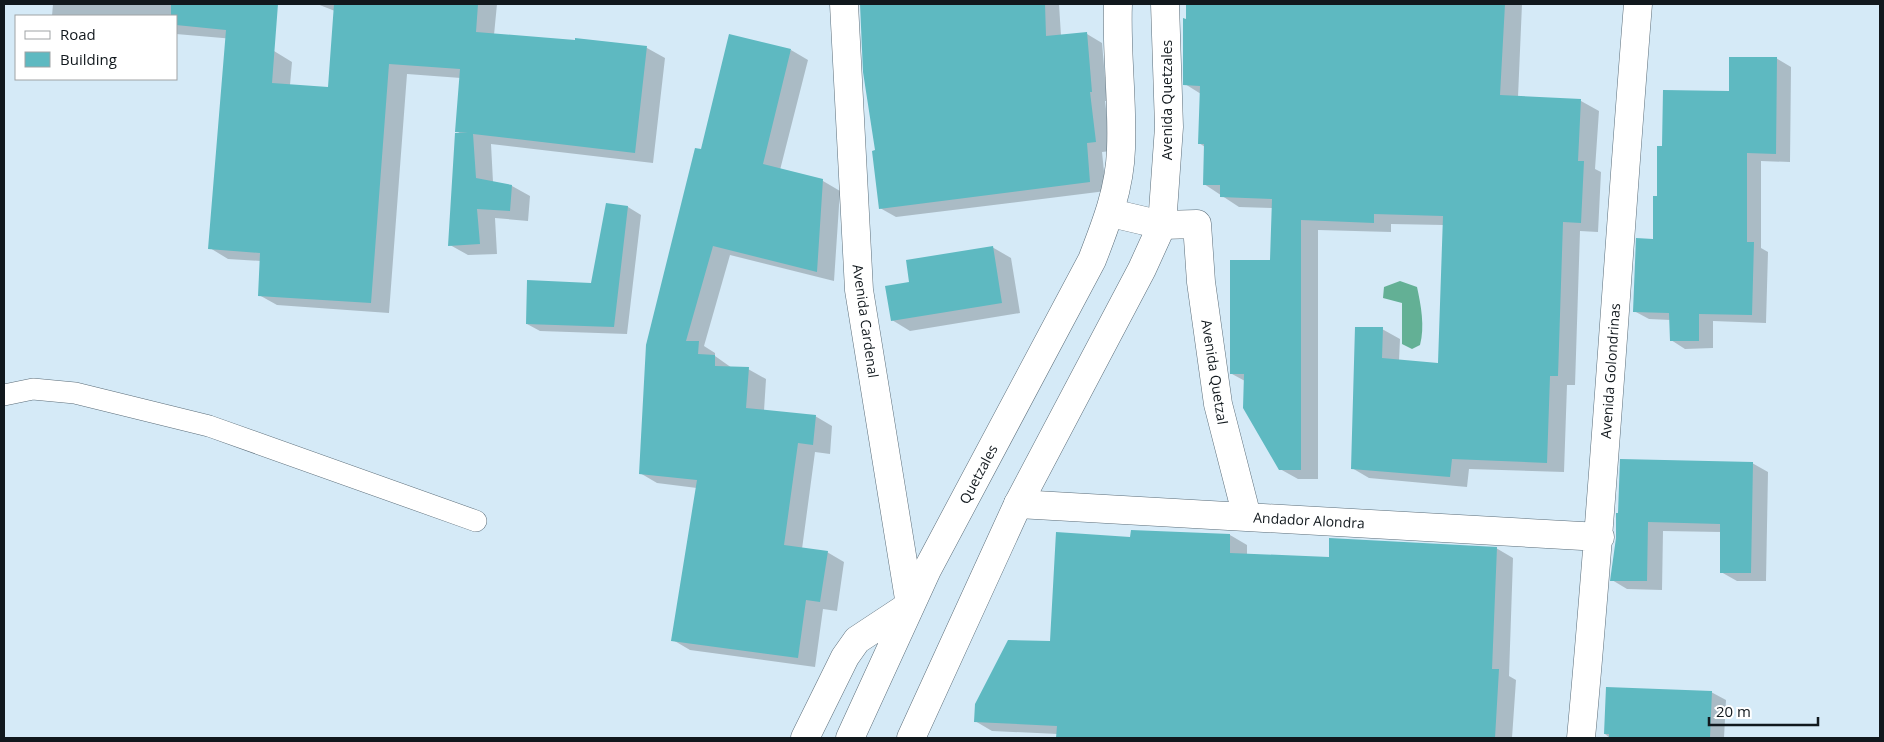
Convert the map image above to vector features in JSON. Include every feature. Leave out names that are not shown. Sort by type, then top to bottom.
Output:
[{"type":"street","name":"Avenida Cardenal","points":[[844,4],[859,290],[910,606]]},
{"type":"street","points":[[911,738],[1018,504],[1142,269],[1162,225],[1111,213],[1121,150],[1116,35],[1118,4]]},
{"type":"street","name":"Avenida Quetzales","points":[[1162,225],[1169,127],[1165,4]]},
{"type":"street","name":"Avenida Golondrinas","points":[[1582,738],[1600,538],[1617,255],[1638,4]]},
{"type":"street","name":"Quetzales","points":[[850,738],[910,606],[1092,260],[1111,213]]},
{"type":"street","name":"Avenida Quetzal","points":[[1162,225],[1197,224],[1201,282],[1218,404],[1247,517]]},
{"type":"street","name":"Andador Alondra","points":[[1018,504],[1600,538]]},
{"type":"street","points":[[804,738],[845,657],[857,640],[910,606]]},
{"type":"lane","points":[[4,395],[33,389],[75,393],[209,426],[476,521]]},
{"type":"shaded area","points":[[1400,281],[1417,287],[1420,301],[1422,323],[1420,345],[1412,349],[1402,344],[1402,303],[1383,298],[1384,287]]},
{"type":"building","points":[[171,4],[278,4],[272,83],[328,87],[334,4],[478,4],[476,32],[575,40],[575,38],[647,46],[635,153],[473,134],[476,178],[512,185],[510,211],[477,209],[480,244],[448,246],[455,133],[468,133],[455,132],[460,69],[389,64],[371,303],[258,296],[260,253],[208,249],[226,30],[178,25],[178,15],[171,15]]},
{"type":"building","points":[[860,4],[1045,4],[1046,36],[1087,32],[1092,92],[1090,92],[1096,142],[1087,143],[1090,182],[879,209],[872,151],[875,150],[863,72]]},
{"type":"building","points":[[1186,4],[1505,4],[1500,95],[1581,99],[1578,161],[1584,161],[1581,223],[1563,222],[1558,376],[1550,376],[1547,463],[1452,459],[1450,477],[1351,469],[1355,327],[1383,327],[1382,358],[1438,363],[1443,216],[1374,214],[1374,223],[1301,220],[1301,470],[1279,470],[1243,408],[1244,374],[1230,374],[1230,260],[1270,260],[1272,199],[1220,197],[1220,185],[1203,185],[1204,144],[1198,144],[1200,86],[1183,85],[1183,18],[1186,19]]},
{"type":"building","points":[[729,34],[791,49],[763,164],[823,179],[817,272],[713,246],[686,341],[699,341],[698,354],[715,355],[715,366],[749,367],[746,408],[816,415],[813,445],[798,443],[784,545],[828,551],[820,602],[806,600],[798,658],[671,641],[697,480],[639,474],[646,345],[695,148],[701,149]]},
{"type":"building","points":[[1729,57],[1777,57],[1776,154],[1747,153],[1747,242],[1754,242],[1752,315],[1699,314],[1699,341],[1670,341],[1669,313],[1633,312],[1636,238],[1653,239],[1653,196],[1657,196],[1657,146],[1662,146],[1663,90],[1729,91]]},
{"type":"building","points":[[606,203],[628,206],[614,327],[526,324],[527,280],[591,283]]},
{"type":"building","points":[[993,246],[1002,303],[891,321],[885,286],[909,282],[906,260]]},
{"type":"building","points":[[1620,459],[1753,462],[1751,573],[1720,573],[1720,524],[1648,522],[1647,581],[1610,581],[1616,538]]},
{"type":"building","points":[[1131,530],[1230,534],[1230,553],[1329,557],[1329,538],[1497,547],[1492,669],[1499,669],[1495,738],[1056,738],[1057,726],[974,722],[975,704],[1008,640],[1050,641],[1056,532],[1130,537]]},
{"type":"building","points":[[1606,687],[1712,691],[1710,738],[1609,738],[1609,734],[1604,734]]}]
